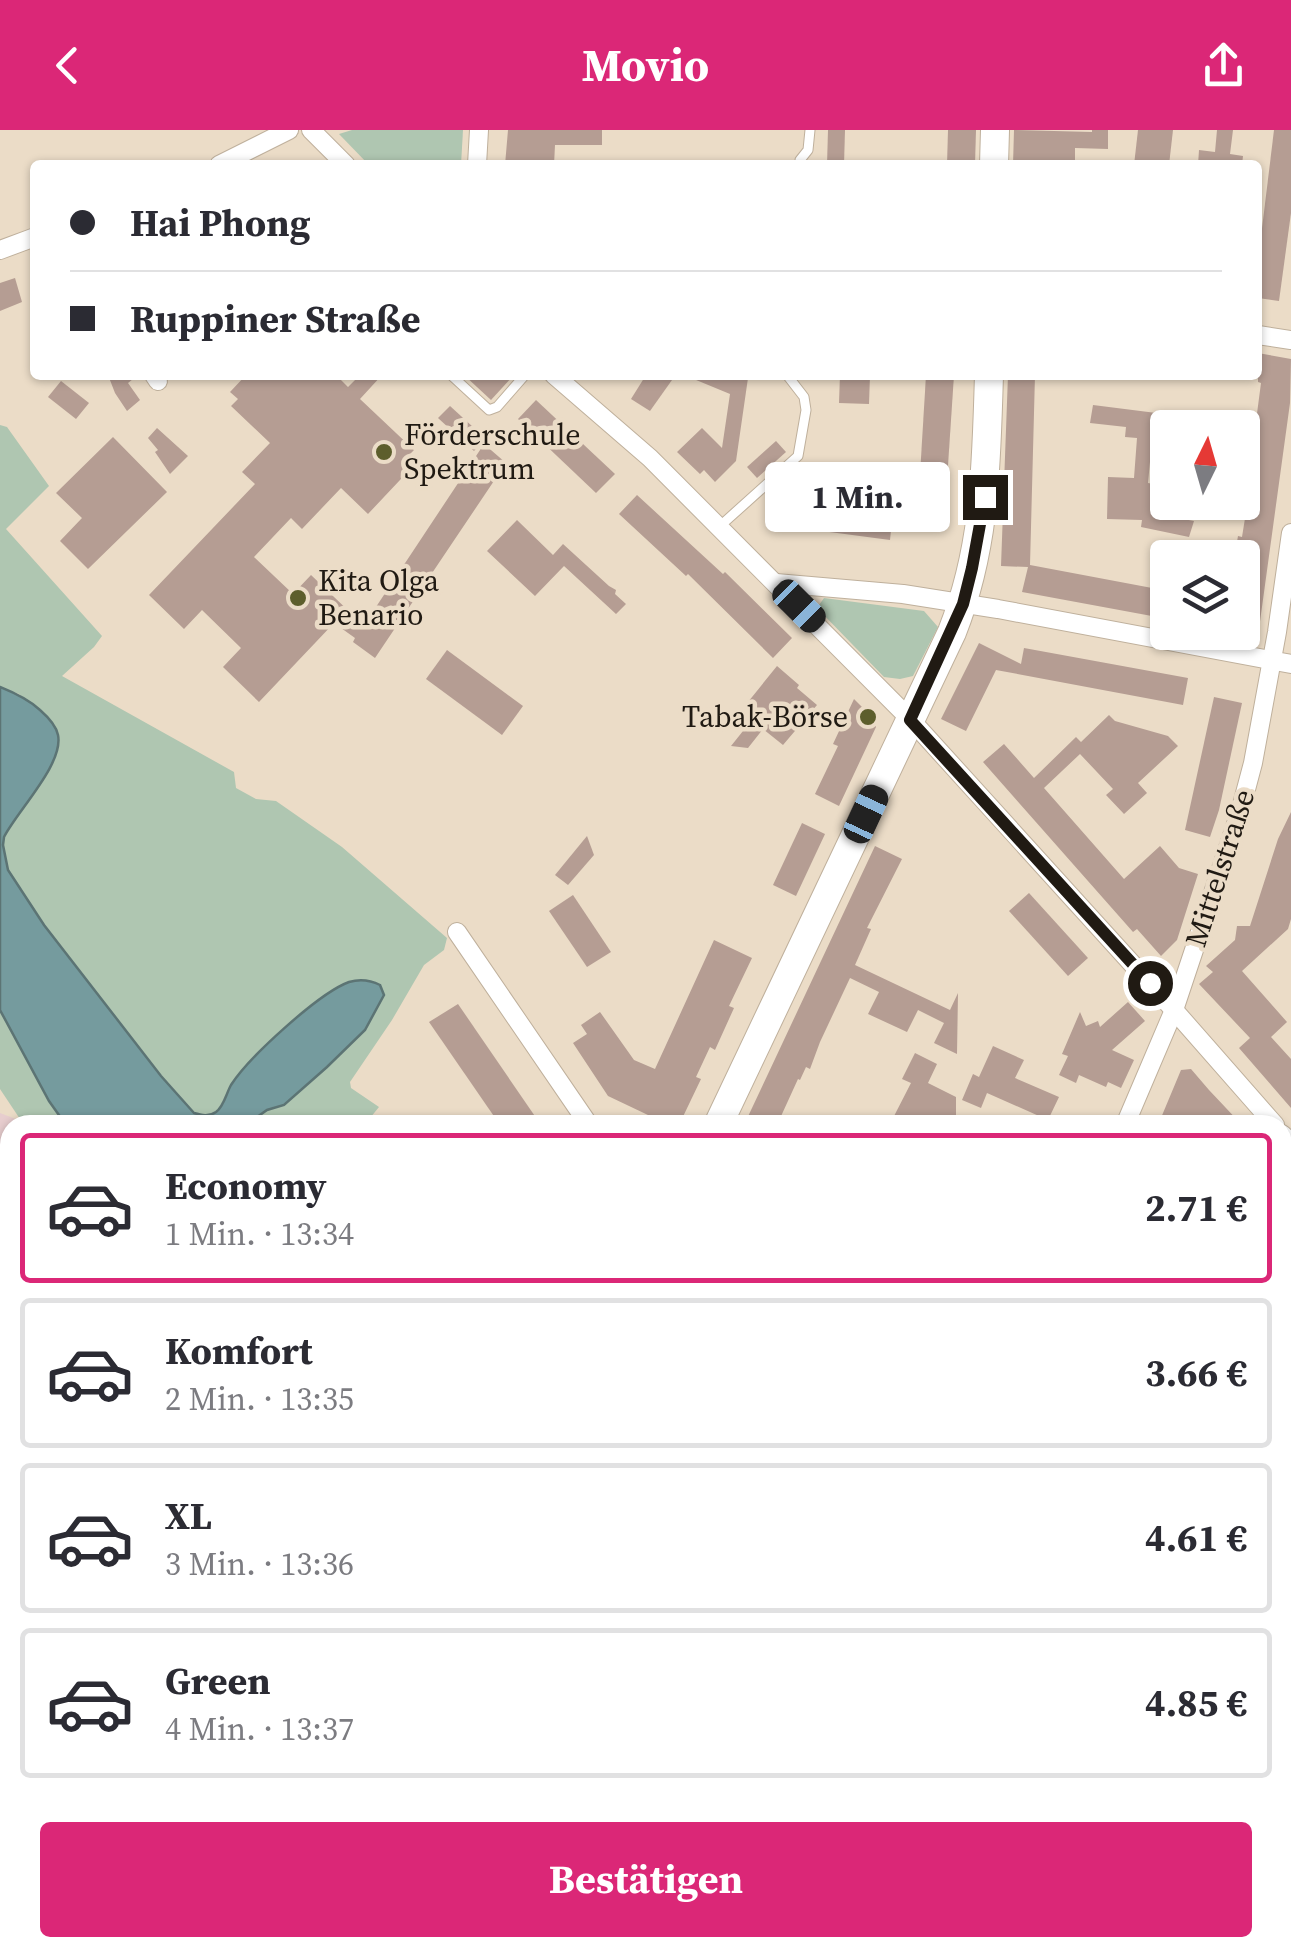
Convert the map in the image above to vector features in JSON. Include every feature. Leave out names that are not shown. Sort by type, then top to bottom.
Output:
[{"type":"main road","points":[[994,160],[995,130]]},
{"type":"main road","points":[[723,1115],[963,604],[985,497],[988,380]]},
{"type":"street","points":[[229,160],[288,130]]},
{"type":"street","points":[[311,130],[341,160]]},
{"type":"street","points":[[477,160],[479,130]]},
{"type":"street","points":[[0,250],[30,239]]},
{"type":"street","points":[[1262,335],[1291,340]]},
{"type":"street","points":[[560,380],[650,458],[910,720],[1266,1115]]},
{"type":"street","name":"Mittelstraße","points":[[1129,1115],[1174,1010],[1240,812],[1272,661],[1291,533]]},
{"type":"street","points":[[776,583],[903,594],[1291,664]]},
{"type":"street","points":[[457,932],[582,1115]]},
{"type":"lane","points":[[800,160],[808,150],[810,130]]},
{"type":"lane","points":[[456,380],[489,410],[497,407],[520,380]]},
{"type":"lane","points":[[719,527],[798,456],[806,410],[804,398],[790,380]]},
{"type":"green space","points":[[352,130],[463,130],[461,160],[364,160],[339,134]]},
{"type":"green space","points":[[0,425],[7,427],[49,486],[6,529],[102,636],[62,676],[234,772],[236,788],[256,799],[276,801],[342,847],[447,938],[444,950],[424,965],[350,1082],[351,1088],[379,1107],[372,1115],[260,1115],[285,1104],[379,984],[368,981],[342,986],[308,1007],[234,1081],[213,1115],[197,1115],[181,1101],[44,925],[8,870],[4,837],[49,718],[19,694],[0,687]]},
{"type":"green space","points":[[824,598],[924,611],[938,627],[913,676],[884,677],[817,608]]},
{"type":"green space","points":[[0,1010],[59,1115],[17,1115],[0,1089]]},
{"type":"water","points":[[0,687],[35,706],[51,721],[58,735],[54,760],[4,837],[8,870],[44,925],[161,1076],[194,1113],[208,1115],[59,1115],[0,1010]]},
{"type":"water","points":[[349,982],[380,985],[384,995],[365,1030],[284,1105],[260,1115],[208,1115],[216,1112],[231,1085],[253,1059],[320,999]]},
{"type":"building","points":[[508,130],[602,130],[602,145],[555,145],[554,160],[505,160]]},
{"type":"building","points":[[828,130],[845,130],[844,160],[827,160]]},
{"type":"building","points":[[948,130],[976,130],[975,160],[947,160]]},
{"type":"building","points":[[1014,130],[1108,130],[1108,149],[1075,148],[1075,160],[1013,160]]},
{"type":"building","points":[[1138,130],[1173,130],[1170,160],[1135,160]]},
{"type":"building","points":[[1217,130],[1233,130],[1230,154],[1243,156],[1243,160],[1198,160],[1199,150],[1215,152]]},
{"type":"building","points":[[1274,130],[1291,130],[1291,213],[1279,301],[1262,299],[1262,228]]},
{"type":"building","points":[[15,278],[22,302],[0,311],[0,283]]},
{"type":"building","points":[[1262,354],[1291,359],[1290,403],[1260,621],[1260,540],[1237,540],[1242,537],[1245,520],[1260,520],[1257,410],[1261,383],[1258,380],[1262,380]]},
{"type":"building","points":[[110,380],[132,380],[128,383],[140,400],[127,411]]},
{"type":"building","points":[[241,380],[341,380],[348,387],[355,380],[377,380],[360,399],[414,450],[408,456],[416,463],[368,514],[341,488],[302,529],[291,518],[254,557],[293,594],[311,575],[356,618],[359,613],[368,619],[484,444],[506,463],[375,658],[334,623],[259,702],[223,667],[241,648],[202,610],[184,629],[149,595],[255,484],[242,472],[270,443],[231,406],[238,399],[230,392]]},
{"type":"building","points":[[469,380],[509,380],[491,400]]},
{"type":"building","points":[[643,380],[672,380],[650,411],[631,399]]},
{"type":"building","points":[[696,380],[748,380],[736,461],[715,482],[704,470],[700,474],[677,452],[702,428],[722,448],[730,394]]},
{"type":"building","points":[[840,380],[870,380],[869,404],[839,403]]},
{"type":"building","points":[[926,380],[954,380],[944,526],[917,524]]},
{"type":"building","points":[[1008,380],[1035,380],[1030,565],[1150,588],[1150,616],[1022,592],[1028,567],[1001,566]]},
{"type":"building","points":[[61,381],[89,403],[76,419],[48,397]]},
{"type":"building","points":[[536,400],[615,474],[596,493],[518,419]]},
{"type":"building","points":[[1093,405],[1150,412],[1150,520],[1194,521],[1189,537],[1141,527],[1142,520],[1107,519],[1108,477],[1134,478],[1137,438],[1125,437],[1126,427],[1090,423]]},
{"type":"building","points":[[450,406],[485,438],[474,451],[438,418]]},
{"type":"building","points":[[157,428],[188,456],[170,474],[148,438]]},
{"type":"building","points":[[113,437],[167,492],[88,569],[60,541],[82,518],[56,493]]},
{"type":"building","points":[[776,441],[786,452],[757,478],[747,467]]},
{"type":"building","points":[[637,495],[725,572],[792,638],[773,658],[688,574],[619,514]]},
{"type":"building","points":[[773,496],[893,512],[890,540],[769,524]]},
{"type":"building","points":[[517,520],[553,555],[563,544],[616,590],[615,594],[626,604],[616,614],[564,566],[535,596],[487,551]]},
{"type":"building","points":[[979,643],[1021,664],[1024,648],[1188,678],[1183,705],[996,670],[966,731],[941,719]]},
{"type":"building","points":[[447,650],[523,706],[502,735],[426,679]]},
{"type":"building","points":[[777,666],[817,705],[783,745],[763,729],[748,748],[731,746],[759,711],[748,702]]},
{"type":"building","points":[[1214,697],[1242,703],[1210,837],[1185,830]]},
{"type":"building","points":[[854,699],[874,719],[876,727],[839,806],[815,794],[838,746],[833,744]]},
{"type":"building","points":[[1109,715],[1115,721],[1168,736],[1178,746],[1138,783],[1147,793],[1124,814],[1106,795],[1113,789],[1080,754],[1044,788],[1124,879],[1160,846],[1179,868],[1198,874],[1177,940],[1161,956],[1137,929],[1133,932],[983,762],[1004,744],[1034,778],[1076,737],[1081,742]]},
{"type":"building","points":[[1291,812],[1288,929],[1242,971],[1287,1022],[1271,1037],[1291,1059],[1291,1108],[1239,1048],[1250,1038],[1199,984],[1213,972],[1206,966],[1235,940],[1237,926],[1250,926],[1278,839]]},
{"type":"building","points":[[802,823],[825,834],[796,896],[773,885]]},
{"type":"building","points":[[587,836],[594,855],[568,885],[555,875]]},
{"type":"building","points":[[875,846],[902,859],[867,928],[871,929],[855,965],[950,1010],[958,993],[957,1054],[934,1043],[944,1023],[918,1010],[907,1032],[868,1014],[879,992],[850,978],[810,1069],[806,1067],[798,1079],[782,1115],[749,1115]]},
{"type":"building","points":[[1029,893],[1088,958],[1068,976],[1009,911]]},
{"type":"building","points":[[573,895],[611,952],[587,967],[549,911]]},
{"type":"building","points":[[714,940],[752,958],[729,1006],[734,1008],[715,1050],[710,1047],[696,1077],[701,1079],[684,1115],[648,1115],[608,1096],[573,1043],[587,1034],[581,1025],[600,1012],[634,1060],[655,1069]]},
{"type":"building","points":[[1128,1002],[1145,1021],[1112,1050],[1134,1060],[1121,1088],[1108,1082],[1106,1087],[1079,1075],[1076,1083],[1059,1075],[1068,1056],[1062,1054],[1080,1012],[1086,1026],[1098,1021],[1100,1027]]},
{"type":"building","points":[[458,1004],[534,1115],[493,1115],[429,1022]]},
{"type":"building","points":[[993,1046],[1024,1060],[1015,1078],[1059,1097],[1050,1115],[1037,1115],[987,1093],[981,1108],[962,1100],[973,1074],[979,1077]]},
{"type":"building","points":[[915,1053],[937,1064],[928,1083],[956,1097],[956,1115],[895,1115],[911,1083],[902,1079]]},
{"type":"building","points":[[1191,1069],[1233,1115],[1162,1115],[1181,1070]]},
{"type":"place","name":"Förderschule Spektrum","points":[[384,452]]},
{"type":"place","name":"Kita Olga Benario","points":[[298,598]]},
{"type":"place","name":"Tabak-Börse","points":[[868,717]]},
{"type":"route","points":[[985,497],[963,604],[910,720],[1150,983]]}]
